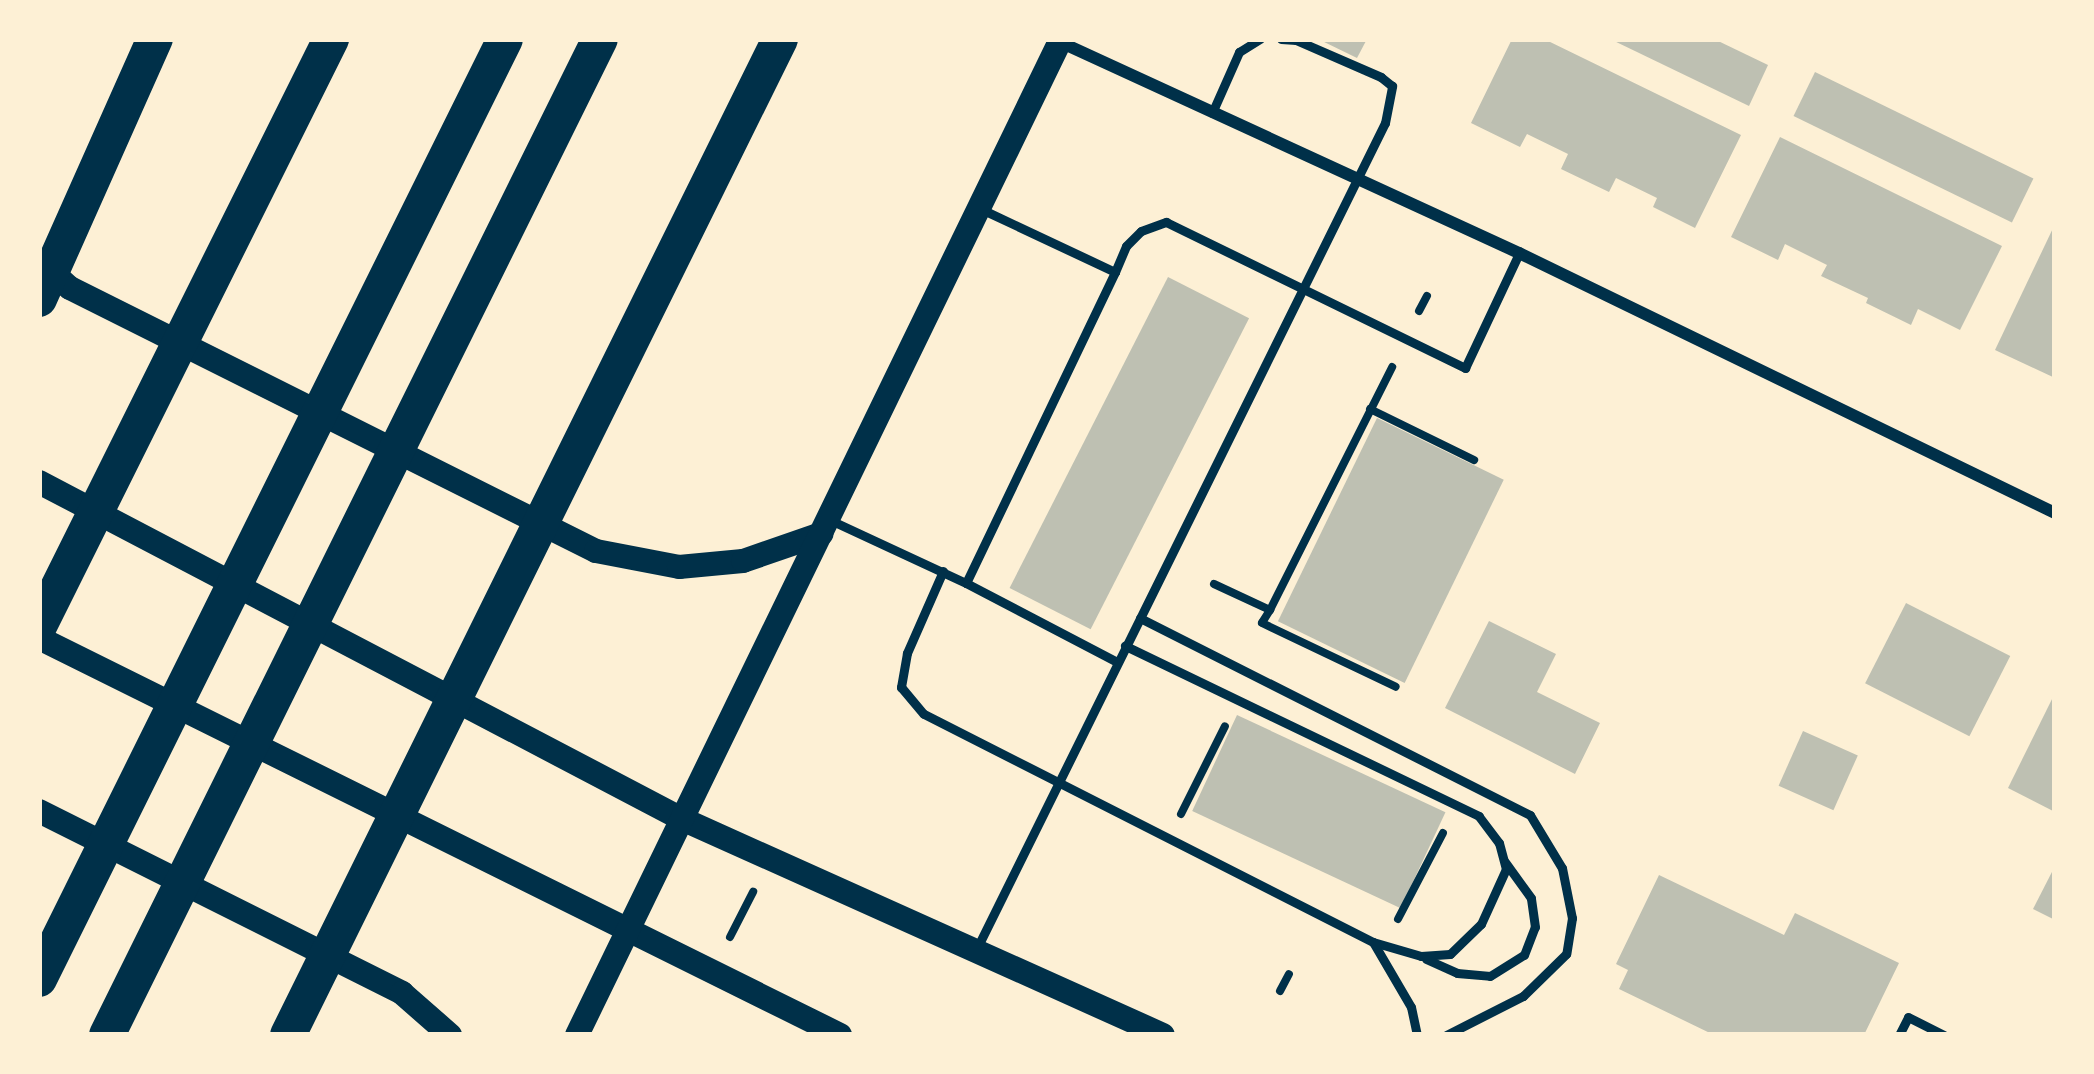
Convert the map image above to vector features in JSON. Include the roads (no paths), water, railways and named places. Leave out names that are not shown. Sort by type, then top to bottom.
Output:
[{"type":"highway","points":[[39,299],[155,39]]},
{"type":"highway","points":[[39,626],[331,39]]},
{"type":"highway","points":[[40,977],[505,39]]},
{"type":"highway","points":[[112,1024],[601,39]]},
{"type":"highway","points":[[288,1035],[779,39]]},
{"type":"main road","points":[[577,1035],[1060,41]]},
{"type":"main road","points":[[39,260],[70,288],[596,551],[679,567],[743,561],[824,526]]},
{"type":"main road","points":[[39,482],[682,819],[1163,1035]]},
{"type":"main road","points":[[39,638],[840,1035]]},
{"type":"main road","points":[[39,811],[402,993],[450,1035]]},
{"type":"street","points":[[1060,41],[1519,253],[2055,513]]},
{"type":"lane","points":[[1212,113],[1239,52],[1260,39]]},
{"type":"lane","points":[[976,951],[1385,123],[1392,86],[1296,40],[1281,39]]},
{"type":"lane","points":[[980,208],[1114,272]]},
{"type":"lane","points":[[966,583],[1126,246],[1141,231],[1166,222],[1465,368],[1519,253]]},
{"type":"lane","points":[[824,526],[943,571],[1118,662]]},
{"type":"lane","points":[[943,571],[907,653],[901,687],[924,715],[1372,942],[1421,956],[1457,974],[1490,976],[1524,955],[1535,927],[1531,898],[1479,816],[1125,646]]},
{"type":"lane","points":[[1140,618],[1530,815],[1562,868],[1572,918],[1566,954],[1523,996],[1446,1035]]},
{"type":"lane","points":[[1421,956],[1450,954],[1481,924],[1500,891],[1503,860]]},
{"type":"lane","points":[[1372,942],[1411,1007],[1417,1035]]},
{"type":"lane","points":[[1899,1035],[1908,1017],[1944,1035]]}]
